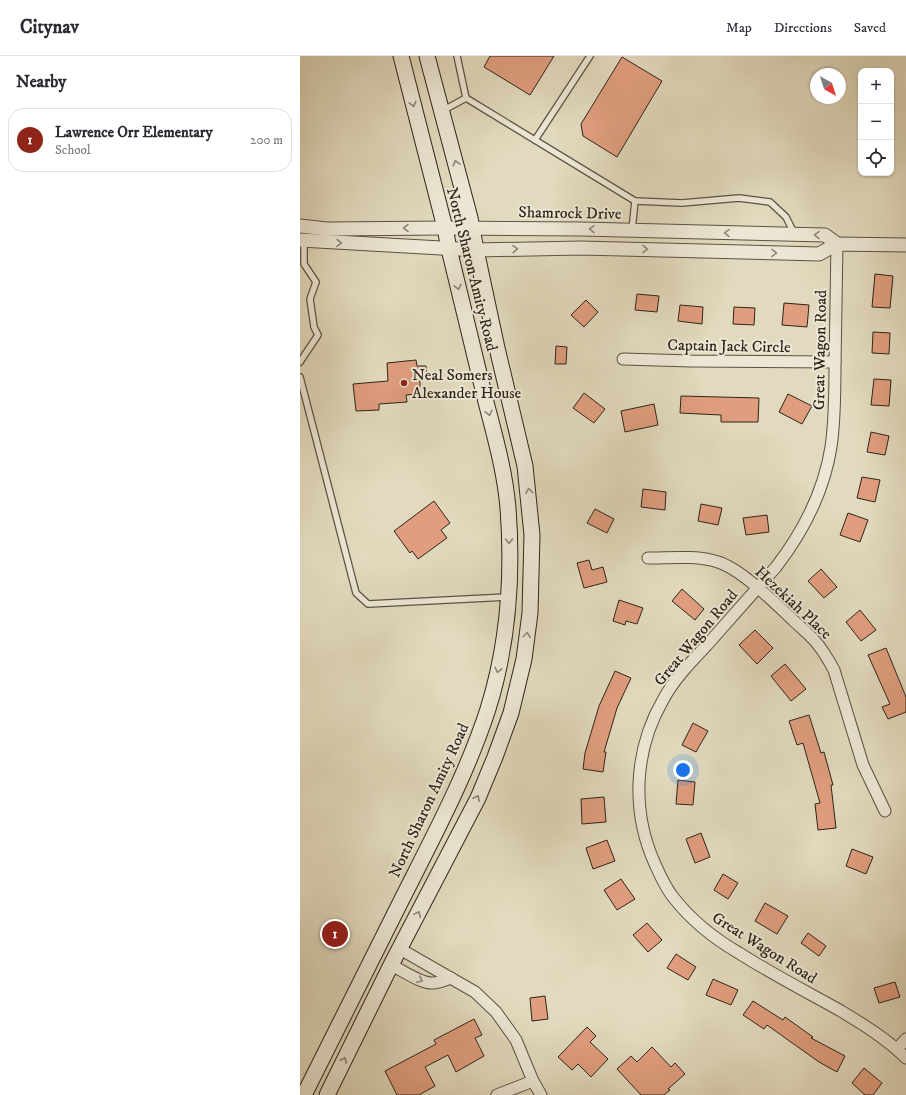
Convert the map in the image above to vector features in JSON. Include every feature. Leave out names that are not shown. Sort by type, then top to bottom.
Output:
[{"type":"main road","name":"North Sharon Amity Road","points":[[304,1095],[426,852],[474,749],[489,707],[501,654],[508,597],[510,536],[503,470],[448,249],[445,228],[401,56]]},
{"type":"main road","name":"North Sharon Amity Road","points":[[327,1095],[391,965],[478,798],[495,757],[512,706],[524,659],[530,613],[532,535],[526,466],[497,348],[470,218],[427,56]]},
{"type":"main road","points":[[391,965],[390,952],[395,934],[421,881],[426,852]]},
{"type":"street","name":"Shamrock Drive","points":[[303,227],[327,229],[472,228],[632,230],[794,234],[825,235],[837,244]]},
{"type":"street","name":"Shamrock Drive","points":[[302,240],[476,250],[581,248],[819,254],[837,244],[906,245]]},
{"type":"street","name":"Great Wagon Road","points":[[837,244],[834,418],[831,447],[824,476],[815,502],[802,529],[786,555],[678,678],[663,700],[651,723],[644,748],[639,774],[640,814],[646,840],[660,876],[672,896],[700,926],[739,954],[875,1032],[906,1058]]},
{"type":"street","name":"Captain Jack Circle","points":[[623,359],[835,362]]},
{"type":"street","name":"Hezekiah Place","points":[[648,558],[689,558],[719,562],[739,573],[758,588],[815,641],[827,656],[834,670],[863,765],[885,811]]},
{"type":"street","points":[[400,949],[475,992],[496,1012],[516,1040],[533,1081],[541,1095]]},
{"type":"street","points":[[391,965],[426,982],[440,982],[451,978]]},
{"type":"street","points":[[897,1049],[906,1039]]},
{"type":"street","points":[[497,1095],[533,1081]]},
{"type":"lane","points":[[457,56],[466,98],[635,201],[682,203],[739,198],[770,202],[786,217],[794,234]]},
{"type":"lane","points":[[535,140],[590,56]]},
{"type":"lane","points":[[442,112],[466,98]]},
{"type":"lane","points":[[632,230],[635,201]]},
{"type":"lane","points":[[300,362],[318,335],[314,326],[310,300],[316,282],[304,264],[302,240],[303,227]]},
{"type":"lane","points":[[300,377],[356,593],[368,604],[508,597]]},
{"type":"building","points":[[490,56],[554,56],[530,95],[484,67]]},
{"type":"building","points":[[622,57],[662,81],[617,157],[583,136],[581,124]]},
{"type":"building","points":[[875,274],[893,276],[890,308],[872,307]]},
{"type":"building","points":[[637,294],[659,296],[657,312],[635,310]]},
{"type":"building","points":[[586,300],[598,312],[584,327],[571,315]]},
{"type":"building","points":[[784,303],[809,305],[807,327],[782,325]]},
{"type":"building","points":[[680,305],[703,307],[702,324],[678,321]]},
{"type":"building","points":[[734,307],[755,308],[754,325],[733,324]]},
{"type":"building","points":[[873,332],[890,333],[889,354],[872,353]]},
{"type":"building","points":[[556,346],[567,347],[566,364],[555,364]]},
{"type":"building","points":[[416,360],[417,366],[426,366],[427,378],[420,379],[420,387],[416,387],[417,394],[406,395],[407,402],[379,404],[379,410],[356,411],[353,384],[388,381],[387,363]]},
{"type":"building","points":[[874,379],[891,380],[889,406],[871,405]]},
{"type":"building","points":[[584,393],[605,409],[594,423],[573,408]]},
{"type":"building","points":[[788,394],[812,406],[802,424],[779,412]]},
{"type":"building","points":[[681,396],[759,398],[758,422],[721,422],[721,415],[680,413]]},
{"type":"building","points":[[654,404],[658,425],[625,432],[621,411]]},
{"type":"building","points":[[871,432],[889,436],[885,455],[867,452]]},
{"type":"building","points":[[862,477],[880,480],[875,502],[857,498]]},
{"type":"building","points":[[643,489],[666,492],[665,510],[641,507]]},
{"type":"building","points":[[434,501],[450,523],[441,530],[447,538],[418,559],[412,551],[410,553],[394,531]]},
{"type":"building","points":[[701,504],[722,508],[718,525],[698,521]]},
{"type":"building","points":[[595,509],[614,519],[607,533],[587,523]]},
{"type":"building","points":[[848,513],[868,520],[860,542],[840,535]]},
{"type":"building","points":[[767,515],[769,532],[746,535],[743,518]]},
{"type":"building","points":[[589,560],[592,570],[603,567],[607,582],[584,588],[577,563]]},
{"type":"building","points":[[821,569],[837,587],[824,598],[808,581]]},
{"type":"building","points":[[682,589],[704,609],[695,620],[672,601]]},
{"type":"building","points":[[619,600],[643,608],[637,624],[626,621],[625,625],[613,621]]},
{"type":"building","points":[[860,610],[876,630],[861,641],[846,622]]},
{"type":"building","points":[[755,630],[773,648],[757,664],[739,645]]},
{"type":"building","points":[[886,648],[906,697],[906,712],[888,719],[882,707],[890,704],[868,655]]},
{"type":"building","points":[[785,664],[806,689],[791,701],[771,676]]},
{"type":"building","points":[[615,671],[631,678],[617,708],[604,752],[606,752],[603,772],[583,769],[585,753],[599,706]]},
{"type":"building","points":[[809,715],[821,753],[824,752],[833,785],[831,785],[836,828],[818,830],[815,804],[820,803],[803,743],[797,745],[789,721]]},
{"type":"building","points":[[693,723],[708,731],[696,752],[682,745]]},
{"type":"building","points":[[678,780],[695,782],[693,805],[676,804]]},
{"type":"building","points":[[604,797],[606,822],[582,824],[581,799]]},
{"type":"building","points":[[701,833],[710,857],[695,863],[686,839]]},
{"type":"building","points":[[607,840],[615,861],[593,869],[586,848]]},
{"type":"building","points":[[852,849],[873,857],[866,874],[846,866]]},
{"type":"building","points":[[723,874],[738,883],[728,899],[714,890]]},
{"type":"building","points":[[621,879],[635,899],[617,910],[604,890]]},
{"type":"building","points":[[765,903],[788,916],[777,934],[755,921]]},
{"type":"building","points":[[647,923],[662,940],[648,952],[633,935]]},
{"type":"building","points":[[808,933],[826,946],[819,956],[801,943]]},
{"type":"building","points":[[676,954],[696,967],[688,980],[667,968]]},
{"type":"building","points":[[713,979],[738,990],[731,1005],[706,995]]},
{"type":"building","points":[[895,982],[900,997],[879,1003],[874,988]]},
{"type":"building","points":[[545,996],[548,1019],[532,1021],[530,998]]},
{"type":"building","points":[[753,1001],[783,1020],[785,1017],[813,1037],[811,1038],[845,1056],[837,1072],[819,1062],[767,1025],[764,1029],[743,1015]]},
{"type":"building","points":[[474,1019],[482,1035],[475,1038],[484,1056],[456,1072],[448,1055],[425,1067],[435,1086],[419,1095],[397,1095],[385,1071],[436,1044],[434,1040]]},
{"type":"building","points":[[587,1027],[596,1036],[590,1042],[608,1059],[591,1077],[578,1064],[572,1070],[558,1057]]},
{"type":"building","points":[[652,1047],[671,1067],[675,1063],[685,1074],[668,1089],[670,1090],[664,1095],[641,1095],[617,1069],[631,1056],[637,1062]]},
{"type":"building","points":[[864,1068],[882,1083],[873,1095],[865,1095],[852,1083]]},
{"type":"place","name":"Neal Somers Alexander House","points":[[404,383]]},
{"type":"place","name":"Lawrence Orr Elementary","points":[[335,934]]}]
